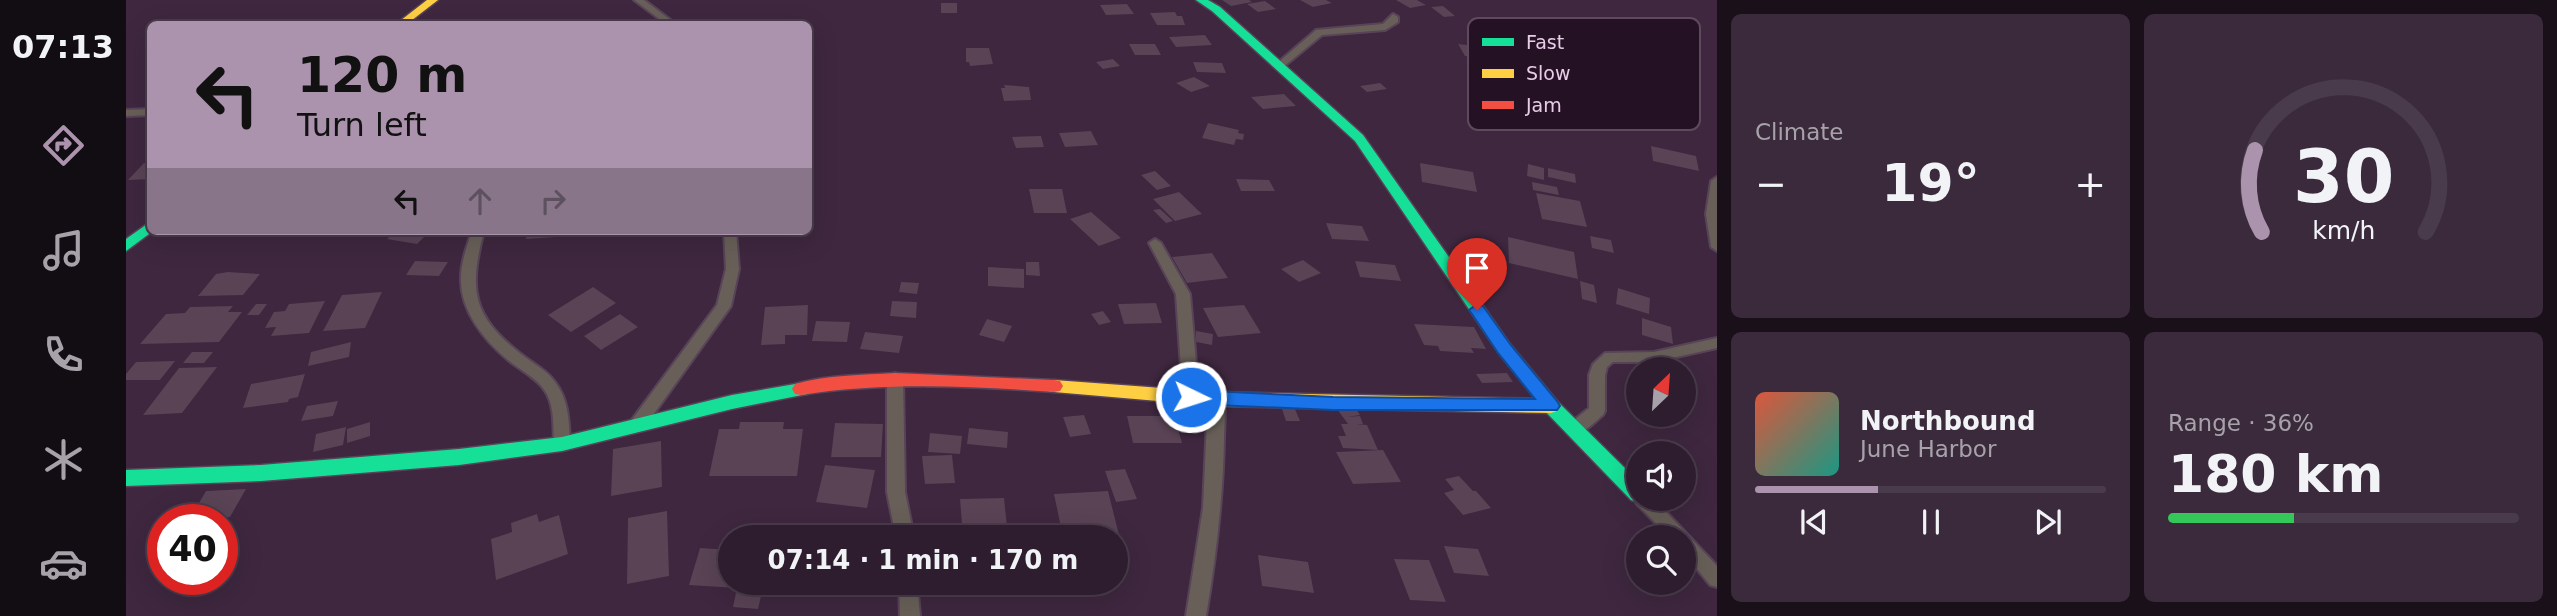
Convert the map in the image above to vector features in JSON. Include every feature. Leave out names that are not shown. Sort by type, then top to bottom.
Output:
[{"type":"street","points":[[405,21],[433,0]]},
{"type":"street","points":[[638,0],[667,21]]},
{"type":"street","points":[[1201,0],[1216,9],[1359,138],[1504,348],[1551,406],[1626,482]]},
{"type":"street","points":[[1279,66],[1300,50],[1314,34],[1385,27],[1393,22],[1393,17]]},
{"type":"street","points":[[126,113],[147,112]]},
{"type":"street","points":[[1717,181],[1712,230],[1717,247]]},
{"type":"street","points":[[126,246],[147,228]]},
{"type":"street","points":[[477,235],[468,269],[468,290],[474,307],[509,354],[553,389],[561,413],[562,444]]},
{"type":"street","points":[[637,425],[724,306],[733,285],[730,235]]},
{"type":"street","points":[[1155,243],[1183,294],[1191,397]]},
{"type":"street","points":[[1574,429],[1597,411],[1597,375],[1600,364],[1610,357],[1669,355],[1717,343]]},
{"type":"street","points":[[126,478],[261,473],[459,457],[562,444],[732,402],[826,384],[895,379],[1024,384],[1216,399],[1551,406]]},
{"type":"street","points":[[895,379],[896,492],[903,525]]},
{"type":"street","points":[[1196,616],[1206,565],[1216,478],[1216,399]]},
{"type":"street","points":[[1655,511],[1668,525]]},
{"type":"street","points":[[1696,555],[1717,579]]},
{"type":"street","points":[[908,595],[909,616]]},
{"type":"building","points":[[1222,0],[1249,0],[1252,2],[1231,6]]},
{"type":"building","points":[[1300,0],[1326,0],[1332,3],[1313,7]]},
{"type":"building","points":[[1396,0],[1417,0],[1426,5],[1410,8]]},
{"type":"building","points":[[1265,1],[1276,9],[1258,12],[1247,4]]},
{"type":"building","points":[[941,3],[957,3],[957,13],[941,13]]},
{"type":"building","points":[[1127,4],[1134,14],[1106,15],[1100,5]]},
{"type":"building","points":[[1443,6],[1455,16],[1444,17],[1431,7]]},
{"type":"building","points":[[1175,12],[1177,16],[1182,16],[1185,25],[1157,25],[1150,13]]},
{"type":"building","points":[[1205,35],[1212,45],[1176,47],[1169,37]]},
{"type":"building","points":[[1129,44],[1155,44],[1161,55],[1135,55]]},
{"type":"building","points":[[1458,44],[1468,45],[1468,56],[1465,56]]},
{"type":"building","points":[[966,48],[989,48],[993,64],[970,66],[969,62],[966,62]]},
{"type":"building","points":[[1113,59],[1120,66],[1103,69],[1096,62]]},
{"type":"building","points":[[1193,62],[1222,63],[1226,73],[1197,72]]},
{"type":"building","points":[[1194,77],[1210,86],[1191,92],[1176,83]]},
{"type":"building","points":[[1380,83],[1387,89],[1367,92],[1360,86]]},
{"type":"building","points":[[1004,85],[1029,87],[1031,100],[1004,101],[1001,88],[1005,88]]},
{"type":"building","points":[[1284,94],[1296,106],[1263,109],[1251,97]]},
{"type":"building","points":[[1208,123],[1239,130],[1238,133],[1244,134],[1243,140],[1236,139],[1234,145],[1202,138]]},
{"type":"building","points":[[1091,131],[1098,145],[1065,147],[1059,133]]},
{"type":"building","points":[[1041,136],[1044,147],[1016,148],[1012,137]]},
{"type":"building","points":[[1651,146],[1696,156],[1699,171],[1653,161]]},
{"type":"building","points":[[144,163],[147,163],[147,179],[128,180]]},
{"type":"building","points":[[1420,163],[1473,172],[1477,192],[1422,182]]},
{"type":"building","points":[[1528,164],[1544,168],[1544,180],[1527,176]]},
{"type":"building","points":[[1548,168],[1575,174],[1576,183],[1548,177]]},
{"type":"building","points":[[1155,171],[1171,186],[1157,190],[1141,175]]},
{"type":"building","points":[[1236,179],[1269,180],[1275,191],[1241,191]]},
{"type":"building","points":[[1532,182],[1557,187],[1559,195],[1533,190]]},
{"type":"building","points":[[1029,189],[1062,189],[1067,213],[1034,213]]},
{"type":"building","points":[[1179,192],[1202,214],[1175,221],[1153,199]]},
{"type":"building","points":[[1536,193],[1580,201],[1587,227],[1542,219]]},
{"type":"building","points":[[1160,209],[1173,221],[1166,223],[1153,210]]},
{"type":"building","points":[[1091,212],[1121,238],[1099,246],[1070,219]]},
{"type":"building","points":[[1326,223],[1362,226],[1369,241],[1332,239]]},
{"type":"building","points":[[392,235],[426,235],[417,244],[387,239]]},
{"type":"building","points":[[527,235],[556,235],[556,237],[526,239]]},
{"type":"building","points":[[1590,236],[1611,240],[1614,253],[1592,248]]},
{"type":"building","points":[[1508,237],[1574,252],[1578,279],[1509,263]]},
{"type":"building","points":[[1212,253],[1228,278],[1187,283],[1172,257]]},
{"type":"building","points":[[1303,260],[1321,273],[1299,282],[1281,269]]},
{"type":"building","points":[[415,261],[448,262],[439,276],[406,275]]},
{"type":"building","points":[[1355,261],[1395,265],[1401,281],[1360,277]]},
{"type":"building","points":[[1026,262],[1039,262],[1040,276],[1026,275]]},
{"type":"building","points":[[988,267],[1024,269],[1024,288],[988,286]]},
{"type":"building","points":[[216,274],[260,274],[243,295],[198,296]]},
{"type":"building","points":[[1580,281],[1594,285],[1597,303],[1582,299]]},
{"type":"building","points":[[901,282],[919,283],[917,294],[899,292]]},
{"type":"building","points":[[593,287],[616,303],[571,332],[548,315]]},
{"type":"building","points":[[1618,288],[1650,298],[1649,314],[1616,304]]},
{"type":"building","points":[[382,292],[365,328],[323,331],[342,295]]},
{"type":"building","points":[[325,301],[309,333],[271,336],[276,327],[265,328],[274,312],[285,311],[289,304]]},
{"type":"building","points":[[892,301],[917,302],[916,318],[890,316]]},
{"type":"building","points":[[1156,303],[1162,323],[1124,324],[1118,304]]},
{"type":"building","points":[[256,304],[267,304],[259,315],[247,315]]},
{"type":"building","points":[[808,305],[807,335],[785,335],[785,344],[761,345],[765,307]]},
{"type":"building","points":[[1244,305],[1261,333],[1218,337],[1203,308]]},
{"type":"building","points":[[233,306],[228,312],[242,312],[219,342],[140,344],[166,314],[185,313],[190,307]]},
{"type":"building","points":[[1103,311],[1111,322],[1099,325],[1091,314]]},
{"type":"building","points":[[620,314],[638,327],[601,350],[584,336]]},
{"type":"building","points":[[1642,318],[1671,327],[1673,344],[1642,335]]},
{"type":"building","points":[[987,319],[1012,326],[1004,342],[979,335]]},
{"type":"building","points":[[816,321],[850,322],[847,342],[812,341]]},
{"type":"building","points":[[1414,324],[1474,327],[1486,349],[1471,348],[1474,353],[1440,351],[1438,346],[1424,345]]},
{"type":"building","points":[[1196,331],[1213,334],[1212,345],[1196,342]]},
{"type":"building","points":[[865,332],[903,336],[899,353],[860,349]]},
{"type":"building","points":[[351,342],[349,357],[308,366],[311,352]]},
{"type":"building","points":[[192,352],[213,352],[204,363],[183,363]]},
{"type":"building","points":[[175,361],[160,380],[126,380],[126,374],[136,362]]},
{"type":"building","points":[[217,367],[182,413],[143,415],[179,368]]},
{"type":"building","points":[[1507,373],[1513,382],[1482,383],[1476,374]]},
{"type":"building","points":[[305,374],[298,397],[289,399],[288,402],[243,408],[251,384]]},
{"type":"building","points":[[338,401],[333,416],[301,421],[307,406]]},
{"type":"building","points":[[1355,407],[1360,415],[1347,417],[1360,416],[1363,424],[1356,424],[1367,425],[1378,450],[1343,448],[1338,436],[1346,436],[1341,424],[1348,424],[1337,409]]},
{"type":"building","points":[[1282,409],[1295,409],[1300,421],[1286,421]]},
{"type":"building","points":[[1084,415],[1091,434],[1070,437],[1063,417]]},
{"type":"building","points":[[1127,416],[1174,416],[1182,443],[1133,443]]},
{"type":"building","points":[[370,422],[370,436],[347,443],[347,429]]},
{"type":"building","points":[[740,422],[784,422],[783,429],[803,429],[797,476],[709,476],[719,429],[739,429]]},
{"type":"building","points":[[835,423],[883,424],[881,457],[831,457]]},
{"type":"building","points":[[346,427],[343,445],[313,452],[316,434]]},
{"type":"building","points":[[969,428],[1008,432],[1007,448],[967,444]]},
{"type":"building","points":[[930,433],[962,436],[960,454],[928,452]]},
{"type":"building","points":[[661,441],[662,487],[611,496],[613,449]]},
{"type":"building","points":[[1383,450],[1401,482],[1353,484],[1336,452]]},
{"type":"building","points":[[952,455],[955,483],[925,484],[922,456]]},
{"type":"building","points":[[825,465],[875,470],[867,508],[816,502]]},
{"type":"building","points":[[1125,469],[1137,499],[1116,502],[1105,471]]},
{"type":"building","points":[[1459,476],[1491,508],[1463,515],[1444,493],[1454,490],[1445,479]]},
{"type":"building","points":[[246,489],[237,504],[198,504],[206,491]]},
{"type":"building","points":[[1108,491],[1116,525],[1060,525],[1054,494]]},
{"type":"building","points":[[1004,498],[1007,525],[962,525],[960,499]]},
{"type":"building","points":[[667,511],[669,576],[627,584],[628,518]]},
{"type":"building","points":[[537,514],[539,522],[559,515],[568,554],[496,580],[491,539],[512,532],[511,523]]},
{"type":"building","points":[[1444,546],[1478,549],[1489,576],[1454,573]]},
{"type":"building","points":[[700,548],[718,549],[718,587],[689,585]]},
{"type":"building","points":[[1258,555],[1308,562],[1314,593],[1262,586]]},
{"type":"building","points":[[1394,559],[1429,560],[1446,602],[1410,600]]},
{"type":"building","points":[[736,595],[761,595],[758,609],[733,607]]},
{"type":"traffic: fast","points":[[1201,0],[1216,9],[1359,138],[1504,348],[1551,406],[1626,482]]},
{"type":"traffic: fast","points":[[126,246],[147,228]]},
{"type":"traffic: fast","points":[[126,478],[261,473],[459,457],[562,444],[732,402],[801,389]]},
{"type":"traffic: slow","points":[[405,21],[433,0]]},
{"type":"traffic: slow","points":[[1054,386],[1216,399],[1551,406]]},
{"type":"traffic: jam","points":[[801,389],[895,379],[1054,386]]},
{"type":"route","points":[[1191,397],[1333,403],[1551,406],[1477,310]]}]
